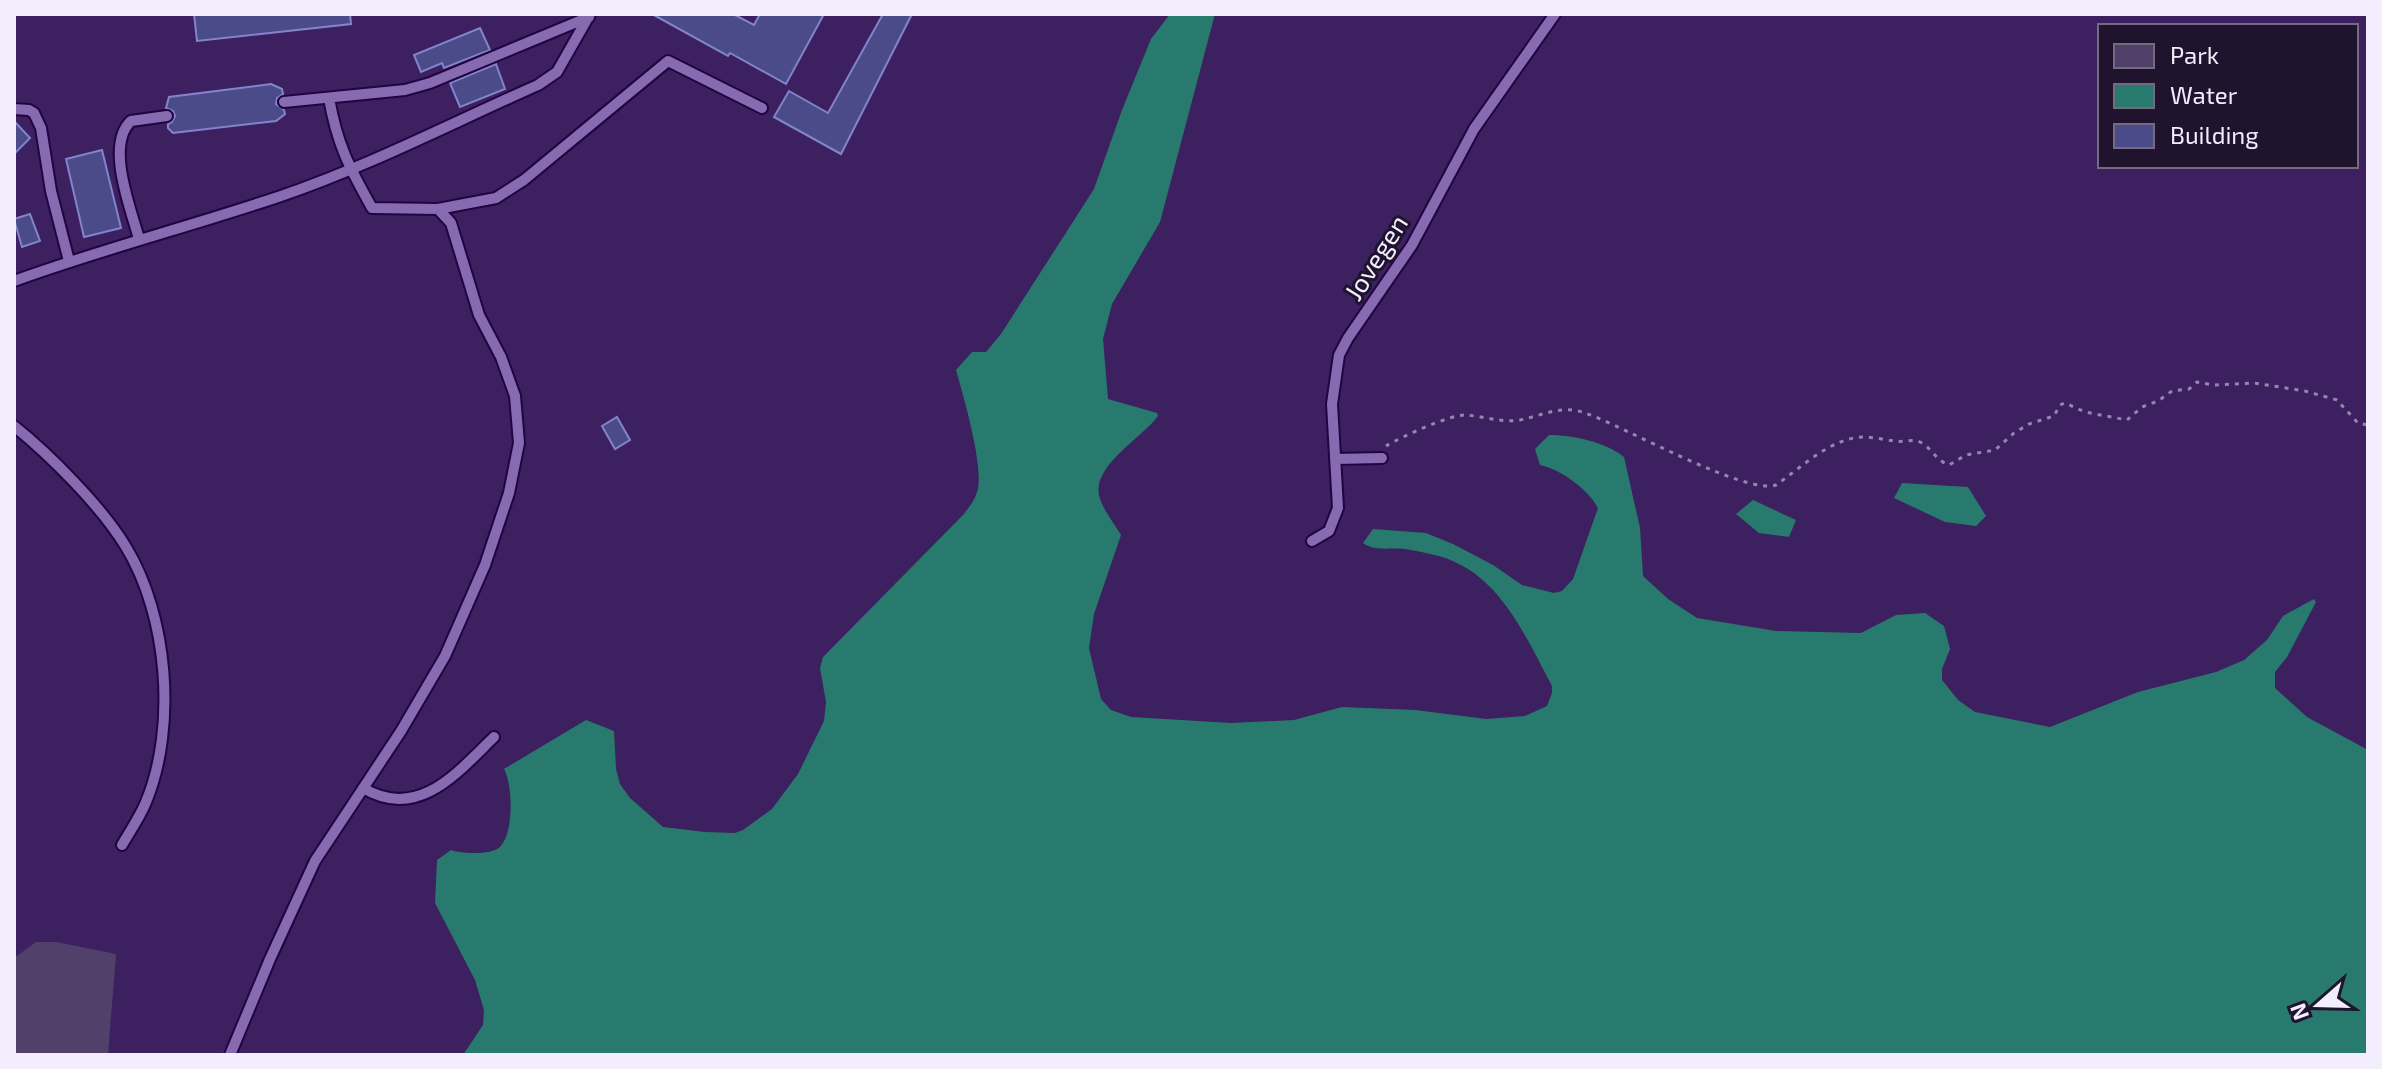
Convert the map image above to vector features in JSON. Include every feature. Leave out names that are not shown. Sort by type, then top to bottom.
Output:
[{"type":"lane","name":"Jovegen","points":[[1312,541],[1329,531],[1338,508],[1332,404],[1339,355],[1412,245],[1474,129],[1555,14]]},
{"type":"lane","points":[[284,102],[405,90],[509,51],[590,15]]},
{"type":"lane","points":[[14,281],[280,196],[351,170],[548,80],[569,55],[590,15]]},
{"type":"lane","points":[[329,98],[336,135],[372,208],[438,209],[496,198],[524,180],[668,61],[762,108]]},
{"type":"lane","points":[[14,109],[29,110],[38,118],[54,204],[69,261]]},
{"type":"lane","points":[[139,239],[121,165],[121,135],[131,121],[167,116]]},
{"type":"lane","points":[[230,1055],[315,861],[445,656],[485,565],[509,493],[519,443],[515,396],[501,357],[479,315],[451,223],[438,209]]},
{"type":"lane","points":[[14,426],[42,451],[113,527],[136,565],[152,606],[163,671],[161,742],[146,803],[122,845]]},
{"type":"lane","points":[[1335,459],[1379,458]]},
{"type":"lane","points":[[363,788],[387,800],[408,800],[419,796],[451,777],[494,737]]},
{"type":"path","points":[[1379,458],[1386,445],[1405,435],[1462,415],[1511,421],[1549,411],[1581,411],[1724,476],[1768,487],[1776,485],[1837,443],[1851,438],[1866,436],[1902,442],[1914,440],[1921,442],[1939,461],[1949,465],[1966,455],[1995,450],[2029,424],[2054,416],[2060,405],[2065,403],[2085,412],[2127,420],[2142,407],[2172,391],[2189,389],[2197,382],[2213,385],[2254,383],[2305,391],[2337,400],[2358,423],[2368,425]]},
{"type":"green space","points":[[36,942],[56,942],[116,954],[108,1055],[14,1055],[14,958]]},
{"type":"water","points":[[1170,14],[1215,14],[1160,222],[1112,304],[1103,339],[1108,399],[1157,413],[1158,416],[1111,462],[1099,484],[1103,505],[1121,535],[1094,614],[1089,648],[1101,699],[1111,710],[1131,717],[1231,723],[1294,720],[1342,707],[1415,710],[1486,719],[1525,716],[1547,706],[1552,686],[1518,624],[1490,587],[1453,561],[1418,551],[1378,548],[1363,543],[1373,529],[1426,533],[1493,565],[1522,585],[1554,593],[1562,591],[1573,579],[1598,508],[1573,481],[1540,465],[1535,449],[1549,435],[1588,440],[1624,457],[1640,528],[1643,576],[1668,599],[1697,618],[1776,631],[1861,633],[1896,615],[1925,613],[1944,626],[1950,649],[1942,669],[1942,680],[1958,700],[1975,712],[2050,727],[2138,692],[2216,672],[2244,660],[2267,640],[2283,616],[2314,599],[2316,602],[2287,657],[2275,672],[2275,688],[2307,717],[2368,750],[2368,1055],[463,1055],[483,1025],[484,1010],[475,980],[435,903],[437,860],[451,850],[476,853],[500,847],[508,831],[511,809],[504,769],[586,720],[614,731],[620,784],[630,798],[663,827],[735,833],[772,809],[798,774],[824,721],[826,702],[820,668],[823,657],[964,514],[975,498],[979,481],[976,450],[956,370],[972,352],[986,352],[1001,334],[1094,189],[1151,39]]},
{"type":"water","points":[[1902,483],[1968,487],[1986,516],[1976,526],[1945,522],[1894,498]]},
{"type":"water","points":[[1753,500],[1796,520],[1789,537],[1759,533],[1736,514]]},
{"type":"building","points":[[194,14],[350,14],[351,24],[197,41]]},
{"type":"building","points":[[652,14],[733,14],[754,25],[760,14],[824,14],[786,84]]},
{"type":"building","points":[[883,14],[912,14],[841,154],[774,117],[789,91],[828,113]]},
{"type":"building","points":[[480,28],[490,50],[444,68],[442,63],[421,72],[414,55]]},
{"type":"building","points":[[496,64],[505,89],[460,107],[450,83]]},
{"type":"building","points":[[271,84],[282,89],[283,94],[277,98],[276,104],[285,114],[276,121],[173,133],[168,128],[175,116],[173,111],[166,108],[169,97]]},
{"type":"building","points":[[14,121],[30,138],[14,154]]},
{"type":"building","points":[[102,150],[121,228],[84,237],[66,159]]},
{"type":"building","points":[[30,214],[40,241],[22,247],[14,219]]},
{"type":"building","points":[[617,417],[630,440],[615,449],[602,426]]}]
